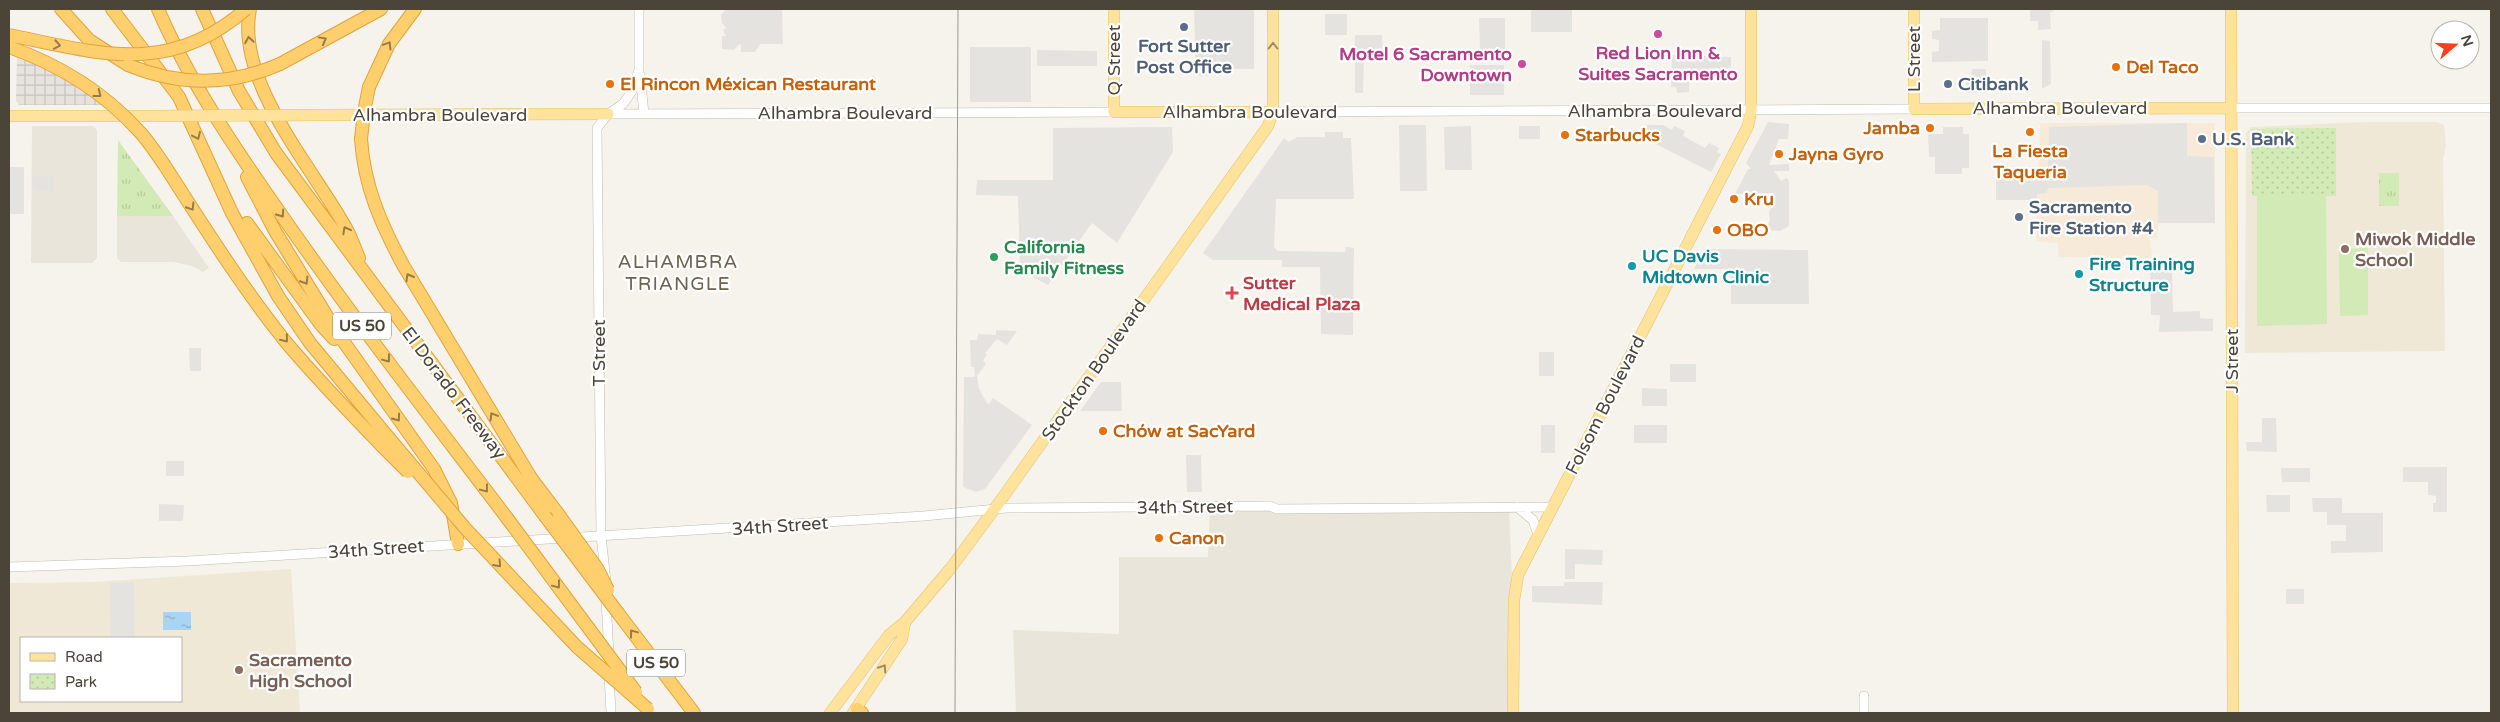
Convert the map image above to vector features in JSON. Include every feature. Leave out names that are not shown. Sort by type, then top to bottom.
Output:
[{"type":"highway","points":[[61,9],[89,40],[128,65],[156,76],[200,82],[244,77],[280,64],[381,9]]},
{"type":"highway","points":[[112,9],[179,97],[232,213],[278,296],[310,343],[386,443]]},
{"type":"highway","name":"El Dorado Freeway","points":[[158,9],[168,34],[224,131],[308,253],[649,711]]},
{"type":"highway","name":"El Dorado Freeway","points":[[202,9],[239,91],[276,152],[545,516],[694,713]]},
{"type":"highway","points":[[9,36],[106,55],[144,54],[195,42],[222,28],[246,9]]},
{"type":"highway","points":[[250,9],[247,34],[251,55],[266,97],[348,231],[366,275]]},
{"type":"highway","points":[[415,9],[388,44],[369,87],[361,139],[365,175],[372,200],[403,265],[531,478],[598,568],[618,613]]},
{"type":"highway","points":[[9,48],[33,56],[68,73],[98,94],[138,129],[165,166],[239,280],[285,340],[334,397],[386,443],[577,647],[649,711]]},
{"type":"highway","points":[[224,131],[274,231],[358,365],[434,469],[451,503],[458,544]]},
{"type":"highway","points":[[208,162],[252,233],[321,325],[358,365]]},
{"type":"main road","name":"Q Street","points":[[1114,9],[1114,112]]},
{"type":"main road","points":[[1273,9],[1273,112]]},
{"type":"main road","name":"Folsom Boulevard","points":[[1513,713],[1514,591],[1521,566],[1748,126],[1751,111],[1752,9]]},
{"type":"main road","name":"L Street","points":[[1914,9],[1914,109]]},
{"type":"main road","name":"J Street","points":[[2231,9],[2233,713]]},
{"type":"main road","name":"Alhambra Boulevard","points":[[1914,109],[2231,108]]},
{"type":"main road","name":"Alhambra Boulevard","points":[[1114,112],[1273,112]]},
{"type":"main road","name":"Stockton Boulevard","points":[[830,713],[889,635],[905,622],[950,569],[993,512],[1268,126],[1273,112]]},
{"type":"main road","name":"Alhambra Boulevard","points":[[9,116],[608,114]]},
{"type":"main road","name":"Stockton Boulevard","points":[[857,712],[902,638],[905,622]]},
{"type":"street","name":"T Street","points":[[611,713],[604,553],[601,536],[597,128],[608,114],[623,104],[632,91],[640,70],[639,9]]},
{"type":"street","points":[[640,70],[644,114]]},
{"type":"street","name":"Alhambra Boulevard","points":[[2231,108],[2491,108]]},
{"type":"street","name":"Alhambra Boulevard","points":[[1273,112],[1914,109]]},
{"type":"street","name":"Alhambra Boulevard","points":[[608,114],[1114,112]]},
{"type":"street","name":"34th Street","points":[[9,567],[160,563],[993,512],[1006,508],[1270,506],[1277,509],[1552,506]]},
{"type":"street","points":[[1516,507],[1533,520],[1538,535]]},
{"type":"street","points":[[1864,696],[1864,713]]},
{"type":"shaded area","points":[[726,9],[782,9],[783,44],[760,44],[755,52],[741,52],[741,44],[734,50],[722,49],[722,36],[726,36],[723,30],[726,28],[722,23],[721,15]]},
{"type":"shaded area","points":[[1194,9],[1254,9],[1254,69],[1212,69],[1211,76],[1196,76]]},
{"type":"shaded area","points":[[1531,9],[1572,10],[1572,32],[1531,32]]},
{"type":"shaded area","points":[[2030,9],[2053,9],[2053,12],[2050,12],[2051,29],[2038,30],[2038,21],[2030,21]]},
{"type":"shaded area","points":[[1325,14],[1347,14],[1347,35],[1325,35]]},
{"type":"shaded area","points":[[1479,18],[1505,18],[1505,49],[1480,50]]},
{"type":"shaded area","points":[[1940,18],[1988,18],[1988,61],[1932,62],[1932,52],[1939,51],[1939,40],[1932,39],[1932,31],[1940,30]]},
{"type":"shaded area","points":[[1355,35],[1382,35],[1383,57],[1364,58],[1363,93],[1355,93]]},
{"type":"shaded area","points":[[2042,40],[2050,41],[2051,84],[2042,89]]},
{"type":"shaded area","points":[[970,47],[1031,47],[1031,102],[970,102]]},
{"type":"shaded area","points":[[1037,50],[1097,51],[1097,66],[1037,66]]},
{"type":"shaded area","points":[[1672,55],[1731,57],[1731,68],[1728,68],[1728,74],[1690,73],[1689,92],[1677,93],[1676,87],[1671,87]]},
{"type":"shaded area","points":[[17,56],[55,71],[104,105],[19,105],[16,101]]},
{"type":"shaded area","points":[[1470,65],[1504,65],[1504,95],[1470,95]]},
{"type":"shaded area","points":[[1972,69],[1986,69],[1986,93],[1966,93],[1966,76],[1971,76]]},
{"type":"shaded area","points":[[1768,122],[1789,124],[1788,139],[1779,139],[1769,165],[1789,164],[1789,171],[1774,171],[1781,181],[1787,178],[1789,182],[1789,226],[1780,231],[1765,230],[1770,221],[1769,212],[1774,202],[1774,193],[1735,194],[1748,169],[1751,169],[1746,163]]},
{"type":"shaded area","name":"Miwok Middle School","points":[[2365,122],[2437,122],[2444,125],[2446,147],[2443,158],[2445,351],[2245,353],[2246,134],[2251,127]]},
{"type":"shaded area","points":[[2040,123],[2215,123],[2215,223],[2158,223],[2157,238],[2150,238],[2152,258],[2058,257],[2058,243],[2036,241],[2037,200],[1996,200],[1996,176],[2038,175]]},
{"type":"shaded area","points":[[2187,123],[2187,156],[2214,157],[2215,223],[2158,223],[2158,191],[2147,185],[2049,188],[2046,193],[2037,194],[2037,200],[1996,200],[1996,176],[2038,175],[2038,181],[2048,173],[2049,127]]},
{"type":"shaded area","points":[[1399,125],[1426,125],[1427,191],[1400,191]]},
{"type":"shaded area","points":[[1647,125],[1663,125],[1672,130],[1674,126],[1685,131],[1683,136],[1705,148],[1709,143],[1719,148],[1717,152],[1721,154],[1711,172],[1648,140]]},
{"type":"shaded area","points":[[32,126],[93,126],[97,130],[97,258],[92,263],[31,263]]},
{"type":"shaded area","points":[[1471,126],[1472,170],[1445,170],[1444,127]]},
{"type":"shaded area","points":[[1519,126],[1540,126],[1540,139],[1519,139]]},
{"type":"shaded area","points":[[1172,127],[1173,152],[1117,243],[1092,223],[1048,285],[1020,270],[1018,196],[976,195],[977,180],[1053,180],[1053,128]]},
{"type":"shaded area","points":[[1943,127],[1963,127],[1963,134],[1969,134],[1969,168],[1962,168],[1962,174],[1935,174],[1935,157],[1929,157],[1928,134],[1943,134]]},
{"type":"shaded area","points":[[1325,132],[1343,132],[1343,138],[1351,138],[1354,199],[1276,199],[1274,247],[1278,251],[1345,252],[1346,247],[1354,248],[1353,335],[1321,334],[1320,267],[1282,267],[1282,260],[1213,260],[1203,253],[1284,138],[1289,142],[1297,137],[1325,137]]},
{"type":"shaded area","points":[[9,167],[24,167],[24,214],[9,214]]},
{"type":"shaded area","points":[[32,176],[54,176],[54,191],[33,191]]},
{"type":"shaded area","points":[[117,216],[173,216],[209,268],[203,272],[192,266],[173,262],[121,262],[117,258]]},
{"type":"shaded area","points":[[1704,249],[1808,250],[1809,304],[1731,304],[1731,269],[1694,269]]},
{"type":"shaded area","points":[[2150,266],[2172,271],[2173,312],[2200,311],[2200,318],[2213,319],[2213,331],[2159,332],[2160,315],[2151,315]]},
{"type":"shaded area","points":[[996,330],[1017,331],[1007,345],[997,339],[985,353],[987,355],[983,360],[986,364],[977,376],[979,389],[987,403],[989,404],[993,398],[1032,425],[985,489],[976,492],[963,487],[964,377],[975,377],[974,367],[971,367],[970,340],[977,340],[978,334],[996,335]]},
{"type":"shaded area","points":[[189,348],[201,348],[201,371],[190,371]]},
{"type":"shaded area","points":[[1539,352],[1554,352],[1554,376],[1539,376]]},
{"type":"shaded area","points":[[1670,364],[1696,364],[1696,382],[1670,382]]},
{"type":"shaded area","points":[[1101,382],[1121,382],[1122,411],[1080,411]]},
{"type":"shaded area","points":[[1642,388],[1667,389],[1667,406],[1642,406]]},
{"type":"shaded area","points":[[2262,418],[2276,418],[2277,452],[2247,451],[2246,442],[2262,442]]},
{"type":"shaded area","points":[[1541,425],[1555,425],[1555,453],[1541,453]]},
{"type":"shaded area","points":[[1634,425],[1667,425],[1667,443],[1634,443]]},
{"type":"shaded area","points":[[1186,455],[1201,455],[1202,492],[1187,492]]},
{"type":"shaded area","points":[[166,461],[184,461],[184,476],[166,476]]},
{"type":"shaded area","points":[[2403,467],[2447,467],[2447,512],[2433,512],[2433,503],[2436,503],[2436,496],[2428,495],[2428,482],[2403,482]]},
{"type":"shaded area","points":[[2281,468],[2310,468],[2310,482],[2282,482]]},
{"type":"shaded area","points":[[2266,495],[2290,495],[2290,512],[2267,512]]},
{"type":"shaded area","points":[[2312,498],[2342,498],[2342,513],[2383,513],[2383,552],[2331,553],[2331,541],[2346,541],[2346,525],[2327,525],[2327,512],[2313,512]]},
{"type":"shaded area","points":[[159,504],[184,505],[183,521],[159,521]]},
{"type":"shaded area","points":[[1210,507],[1509,507],[1514,629],[1514,713],[1016,713],[1013,630],[1119,634],[1119,557],[1208,557]]},
{"type":"shaded area","points":[[1565,549],[1603,550],[1602,565],[1575,564],[1575,579],[1565,579]]},
{"type":"shaded area","name":"Sacramento High School","points":[[291,569],[300,713],[9,713],[9,583],[94,582]]},
{"type":"shaded area","points":[[134,582],[135,637],[111,637],[110,583]]},
{"type":"shaded area","points":[[1564,582],[1603,582],[1602,605],[1532,602],[1532,586],[1564,586]]},
{"type":"shaded area","points":[[2286,589],[2304,589],[2304,604],[2286,604]]},
{"type":"green space","points":[[2336,128],[2336,196],[2252,196],[2251,129]]},
{"type":"green space","points":[[118,140],[173,216],[117,216]]},
{"type":"green space","points":[[2379,173],[2399,173],[2399,206],[2379,206]]},
{"type":"green space","points":[[2257,196],[2326,196],[2327,324],[2257,326]]},
{"type":"green space","points":[[2368,248],[2368,315],[2340,316],[2339,249]]},
{"type":"water","points":[[163,612],[191,612],[191,630],[163,630]]},
{"type":"tram line","points":[[955,713],[958,9]]},
{"type":"place","name":"Fort Sutter Post Office","points":[[1184,27]]},
{"type":"place","name":"Red Lion Inn & Suites Sacramento","points":[[1658,34]]},
{"type":"place","name":"Motel 6 Sacramento Downtown","points":[[1522,64]]},
{"type":"place","name":"Del Taco","points":[[2116,67]]},
{"type":"place","name":"El Rincon Méxican Restaurant","points":[[610,84]]},
{"type":"place","name":"Citibank","points":[[1948,84]]},
{"type":"place","name":"Jamba","points":[[1930,128]]},
{"type":"place","name":"La Fiesta Taqueria","points":[[2030,132]]},
{"type":"place","name":"Starbucks","points":[[1565,135]]},
{"type":"place","name":"U.S. Bank","points":[[2202,139]]},
{"type":"place","name":"Jayna Gyro","points":[[1779,154]]},
{"type":"place","name":"Kru","points":[[1734,199]]},
{"type":"place","name":"Sacramento Fire Station #4","points":[[2019,217]]},
{"type":"place","name":"OBO","points":[[1717,230]]},
{"type":"place","name":"Miwok Middle School","points":[[2345,249]]},
{"type":"place","name":"California Family Fitness","points":[[994,257]]},
{"type":"place","name":"UC Davis Midtown Clinic","points":[[1632,266]]},
{"type":"place","name":"Fire Training Structure","points":[[2079,274]]},
{"type":"place","name":"Sutter Medical Plaza","points":[[1232,293]]},
{"type":"place","name":"Chów at SacYard","points":[[1103,431]]},
{"type":"place","name":"Canon","points":[[1159,538]]},
{"type":"place","name":"Sacramento High School","points":[[239,670]]},
{"type":"district","name":"ALHAMBRA TRIANGLE","points":[[678,273]]}]
